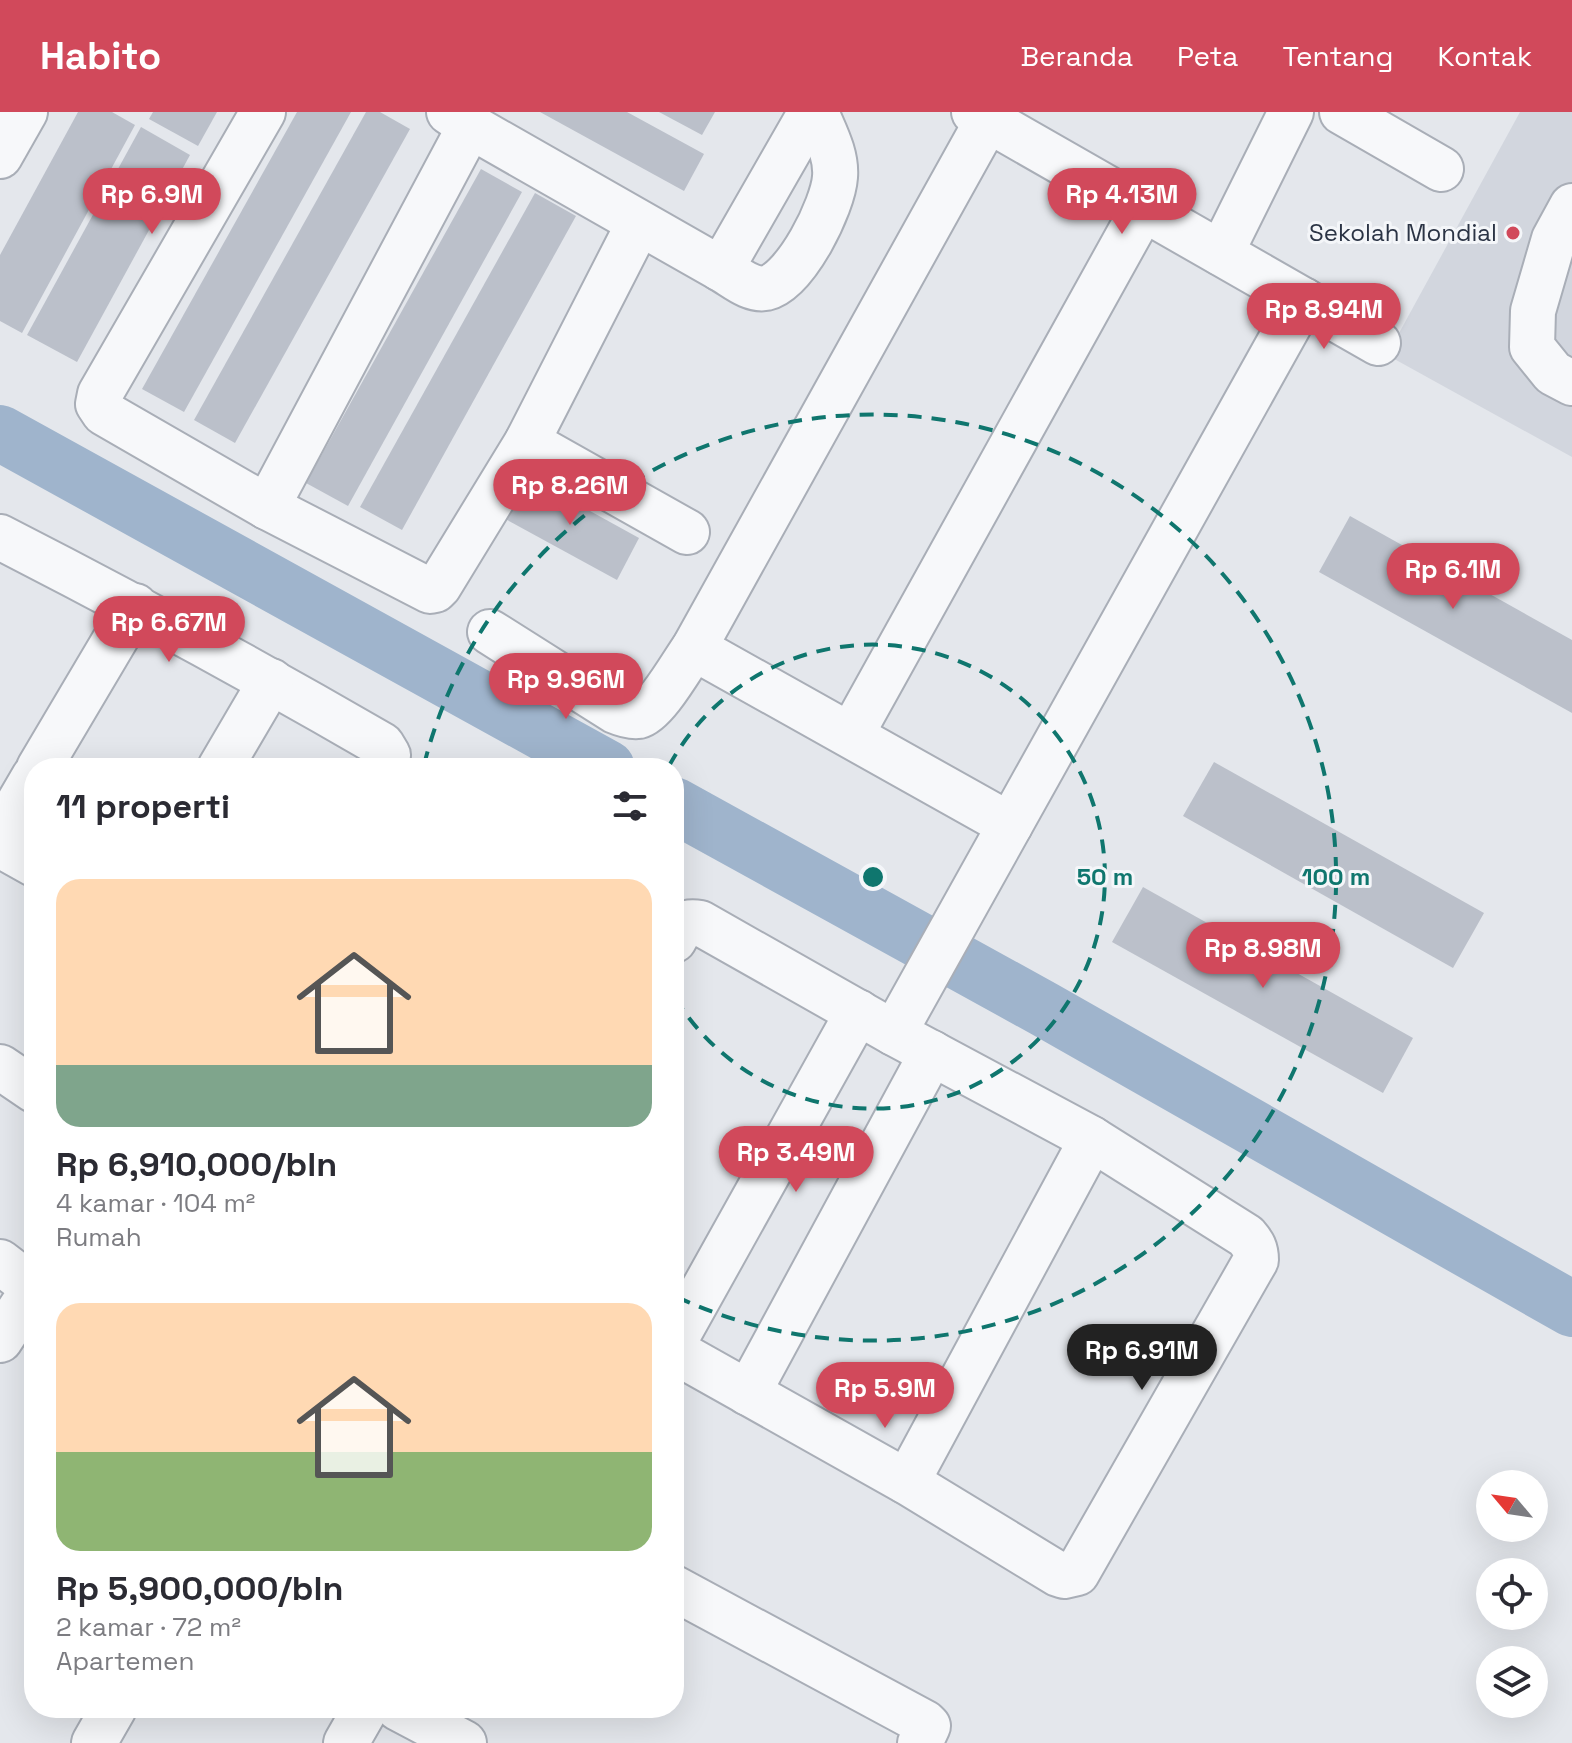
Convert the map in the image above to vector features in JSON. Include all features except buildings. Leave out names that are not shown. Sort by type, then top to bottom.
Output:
[{"type":"street","points":[[0,156],[25,112]]},
{"type":"street","points":[[263,112],[100,394],[98,404],[104,413],[267,507],[430,591],[439,586],[527,442],[639,223]]},
{"type":"street","points":[[267,507],[459,119],[751,287],[765,288],[785,278],[823,221],[835,176],[833,154],[813,112]]},
{"type":"street","points":[[721,269],[813,112]]},
{"type":"street","points":[[1221,253],[1291,112]]},
{"type":"street","points":[[1342,112],[1441,169]]},
{"type":"street","points":[[490,632],[615,711],[639,716],[652,709],[694,648],[985,115],[1378,343]]},
{"type":"street","points":[[1572,206],[1554,239],[1533,311],[1532,347],[1553,373],[1572,383]]},
{"type":"street","points":[[851,735],[1143,209]]},
{"type":"street","points":[[684,1327],[887,1017],[965,906],[1303,300]]},
{"type":"street","points":[[527,442],[687,532]]},
{"type":"street","points":[[0,537],[135,606],[271,681],[382,745],[388,758]]},
{"type":"street","points":[[45,758],[135,606]]},
{"type":"street","points":[[694,648],[1010,825]]},
{"type":"street","points":[[226,758],[271,681]]},
{"type":"street","points":[[0,835],[24,794]]},
{"type":"street","points":[[0,845],[24,858]]},
{"type":"street","points":[[684,924],[700,923],[887,1017],[932,1053],[1092,1139],[1246,1236],[1254,1246],[1256,1260],[1077,1573],[1064,1576],[907,1482],[684,1357]]},
{"type":"street","points":[[748,1393],[932,1053]]},
{"type":"street","points":[[0,1067],[24,1083]]},
{"type":"street","points":[[907,1482],[1092,1139]]},
{"type":"street","points":[[0,1262],[24,1280]]},
{"type":"street","points":[[0,1340],[24,1303]]},
{"type":"street","points":[[684,1593],[925,1723],[928,1726],[920,1743]]},
{"type":"street","points":[[94,1743],[108,1718]]},
{"type":"street","points":[[346,1743],[360,1718]]},
{"type":"street","points":[[417,1718],[464,1743]]},
{"type":"shaded area","name":"Sekolah Mondial","points":[[1520,112],[1572,112],[1572,457],[1387,355]]},
{"type":"waterway","points":[[0,433],[589,758]]},
{"type":"waterway","points":[[684,811],[1044,1009],[1572,1309]]},
{"type":"place","name":"Sekolah Mondial","points":[[1513,233]]}]
